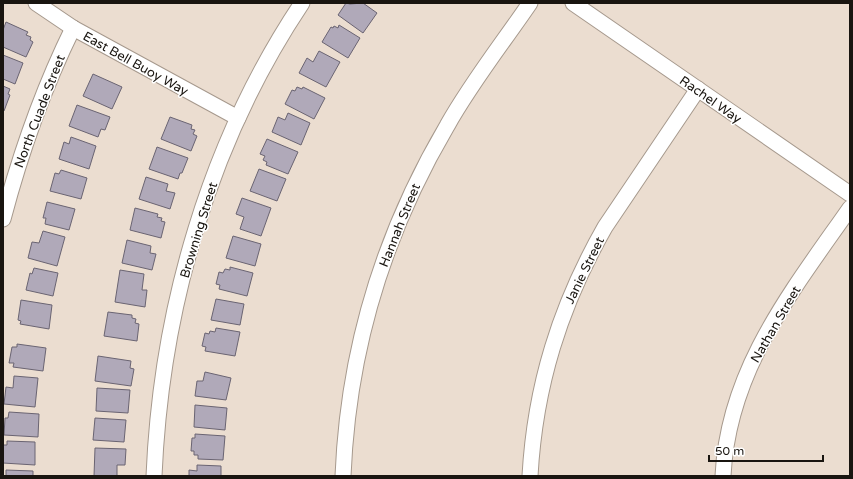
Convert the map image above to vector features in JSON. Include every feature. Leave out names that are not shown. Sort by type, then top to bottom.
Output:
[{"type":"street","name":"East Bell Buoy Way","points":[[36,3],[73,28],[238,118]]},
{"type":"street","name":"Browning Street","points":[[154,476],[157,419],[162,381],[176,307],[198,222],[213,179],[238,118],[262,67],[302,3]]},
{"type":"street","name":"Hannah Street","points":[[343,476],[349,402],[360,344],[372,295],[400,219],[430,156],[447,125],[530,3]]},
{"type":"street","name":"Rachel Way","points":[[573,3],[850,194]]},
{"type":"street","name":"North Cuade Street","points":[[3,218],[31,124],[43,93],[73,28]]},
{"type":"street","name":"Janie Street","points":[[530,476],[535,424],[542,387],[553,342],[570,296],[583,267],[605,227],[698,89]]},
{"type":"street","name":"Nathan Street","points":[[723,476],[733,414],[742,385],[754,356],[778,313],[850,208]]},
{"type":"building","points":[[346,3],[363,3],[377,13],[363,33],[338,15]]},
{"type":"building","points":[[6,22],[28,32],[26,35],[31,37],[30,40],[33,42],[26,57],[3,47],[3,30]]},
{"type":"building","points":[[339,25],[360,38],[348,58],[322,42],[331,27],[333,28],[334,26],[338,28]]},
{"type":"building","points":[[319,51],[340,62],[326,87],[299,73],[307,58],[313,62]]},
{"type":"building","points":[[3,55],[23,63],[15,84],[3,79]]},
{"type":"building","points":[[93,74],[122,87],[112,109],[83,96]]},
{"type":"building","points":[[3,86],[10,89],[8,94],[10,95],[4,111],[3,111]]},
{"type":"building","points":[[297,87],[302,89],[303,87],[325,98],[314,119],[285,104],[292,90],[295,91]]},
{"type":"building","points":[[77,105],[110,117],[105,130],[101,129],[98,137],[69,126]]},
{"type":"building","points":[[288,113],[310,123],[301,145],[272,132],[278,117],[285,120]]},
{"type":"building","points":[[170,117],[192,125],[191,129],[195,130],[193,134],[197,136],[191,151],[161,139]]},
{"type":"building","points":[[71,137],[96,146],[89,169],[59,159],[64,142],[69,144]]},
{"type":"building","points":[[267,139],[298,152],[288,174],[266,165],[267,162],[263,160],[265,156],[260,154]]},
{"type":"building","points":[[157,147],[188,158],[178,179],[149,169]]},
{"type":"building","points":[[259,169],[286,179],[277,201],[250,191]]},
{"type":"building","points":[[61,170],[87,178],[81,199],[50,191],[55,173],[59,174]]},
{"type":"building","points":[[146,177],[168,184],[166,191],[175,193],[170,209],[139,199]]},
{"type":"building","points":[[242,198],[271,208],[261,236],[240,229],[244,217],[236,214]]},
{"type":"building","points":[[47,202],[75,209],[69,230],[45,224],[46,218],[43,218]]},
{"type":"building","points":[[135,208],[158,214],[157,217],[162,218],[161,221],[165,222],[161,238],[130,230]]},
{"type":"building","points":[[43,231],[65,237],[57,266],[28,258],[32,242],[39,243]]},
{"type":"building","points":[[233,236],[261,244],[255,266],[226,258]]},
{"type":"building","points":[[127,240],[151,246],[150,253],[156,254],[152,270],[122,263]]},
{"type":"building","points":[[230,267],[253,273],[247,296],[219,289],[220,285],[216,284],[219,272],[223,273],[225,269],[230,270]]},
{"type":"building","points":[[34,268],[58,273],[53,296],[26,290],[30,273],[32,274]]},
{"type":"building","points":[[120,270],[144,274],[142,290],[147,290],[145,307],[115,302]]},
{"type":"building","points":[[216,299],[244,304],[240,325],[211,320]]},
{"type":"building","points":[[21,300],[52,305],[49,329],[20,324],[21,321],[18,320]]},
{"type":"building","points":[[108,312],[132,315],[132,318],[136,319],[135,323],[139,324],[137,341],[104,336]]},
{"type":"building","points":[[216,328],[240,332],[235,356],[205,351],[206,347],[202,346],[205,333],[209,334],[210,331],[215,332]]},
{"type":"building","points":[[17,344],[46,348],[43,371],[13,367],[14,363],[9,363],[12,347],[17,347]]},
{"type":"building","points":[[98,356],[131,361],[130,368],[134,369],[131,386],[95,381]]},
{"type":"building","points":[[205,372],[231,378],[226,400],[195,396],[197,381],[203,381]]},
{"type":"building","points":[[14,376],[38,378],[35,407],[4,404],[6,387],[13,388]]},
{"type":"building","points":[[97,388],[130,390],[128,413],[96,411]]},
{"type":"building","points":[[195,405],[227,408],[225,430],[194,427]]},
{"type":"building","points":[[9,412],[39,414],[38,437],[4,435],[5,418],[8,418]]},
{"type":"building","points":[[95,418],[126,420],[124,442],[93,440]]},
{"type":"building","points":[[195,434],[225,436],[223,460],[198,459],[198,455],[194,455],[194,451],[191,451],[192,438],[195,438]]},
{"type":"building","points":[[7,441],[35,442],[35,465],[3,463],[3,445],[7,445]]},
{"type":"building","points":[[95,448],[126,449],[125,465],[117,465],[117,476],[94,476]]},
{"type":"building","points":[[197,465],[221,466],[221,476],[189,476],[189,470],[197,471]]},
{"type":"building","points":[[6,470],[33,471],[33,476],[6,476]]}]
